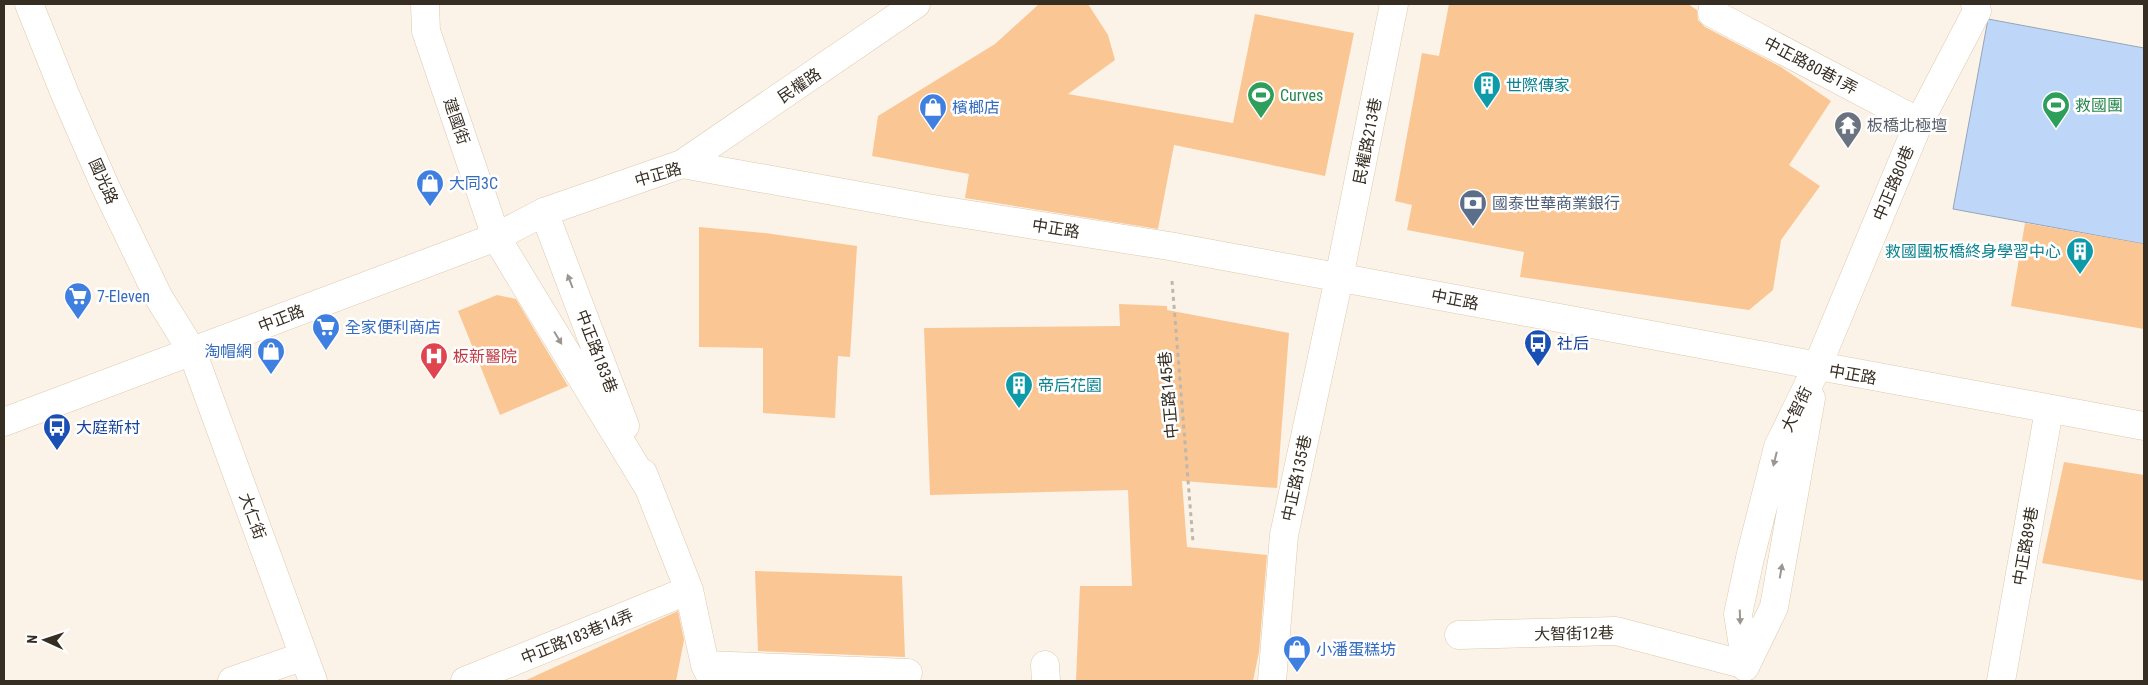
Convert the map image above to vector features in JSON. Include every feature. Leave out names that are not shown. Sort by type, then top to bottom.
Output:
[{"type":"street","name":"國光路","points":[[29,4],[105,186],[159,298],[192,351]]},
{"type":"street","name":"建國街","points":[[425,4],[426,31],[496,237]]},
{"type":"street","name":"民權路","points":[[682,164],[916,4]]},
{"type":"street","name":"民權路213巷","points":[[1339,278],[1394,4]]},
{"type":"street","name":"中正路80巷1弄","points":[[1714,4],[1712,13],[1919,122]]},
{"type":"street","name":"中正路80巷","points":[[1817,367],[1919,122],[1977,11],[1975,4]]},
{"type":"street","name":"中正路","points":[[4,422],[496,237],[544,212],[682,164],[933,209],[1169,246],[2049,410],[2144,426]]},
{"type":"street","name":"中正路183巷","points":[[544,212],[689,590],[707,676]]},
{"type":"street","name":"中正路183巷","points":[[496,237],[650,490]]},
{"type":"street","name":"中正路135巷","points":[[1272,681],[1284,534],[1339,278]]},
{"type":"street","name":"大仁街","points":[[192,351],[308,669]]},
{"type":"street","name":"大智街","points":[[1744,673],[1774,607],[1817,367]]},
{"type":"street","name":"中正路89巷","points":[[2001,681],[2049,410]]},
{"type":"street","name":"中正路183巷14弄","points":[[465,681],[689,590]]},
{"type":"street","name":"大智街12巷","points":[[1459,635],[1616,631],[1744,673]]},
{"type":"street","points":[[232,681],[308,669]]},
{"type":"street","points":[[707,676],[908,673]]},
{"type":"path","name":"中正路145巷","points":[[1169,246],[1193,542]]},
{"type":"water","name":"救國團","points":[[1988,19],[2144,48],[2144,244],[1953,209]]},
{"type":"building","points":[[1039,4],[1088,4],[1108,35],[1115,60],[1068,94],[1233,123],[1255,14],[1354,33],[1325,176],[1174,145],[1158,229],[965,198],[969,174],[872,156],[878,116],[995,44]]},
{"type":"building","points":[[1449,4],[1688,4],[1697,10],[1698,20],[1705,27],[1781,67],[1831,101],[1789,165],[1820,186],[1781,240],[1773,290],[1749,310],[1520,277],[1524,252],[1407,230],[1412,205],[1395,201],[1422,53],[1439,56]]},
{"type":"building","name":"救國團板橋終身學習中心","points":[[2025,223],[2144,244],[2144,329],[2011,306]]},
{"type":"building","points":[[699,227],[765,233],[857,246],[850,357],[838,356],[835,418],[763,413],[763,348],[699,347]]},
{"type":"building","points":[[497,295],[516,299],[568,386],[500,415],[458,311]]},
{"type":"building","points":[[1119,304],[1167,306],[1167,310],[1289,333],[1277,488],[1182,481],[1187,547],[1267,555],[1259,652],[1253,681],[1076,681],[1080,586],[1132,586],[1128,490],[930,495],[924,328],[1120,326]]},
{"type":"building","points":[[2064,462],[2144,475],[2144,581],[2042,563]]},
{"type":"building","points":[[755,571],[902,576],[905,657],[758,651]]},
{"type":"building","points":[[678,611],[684,640],[676,681],[524,681]]},
{"type":"place","name":"世際傳家","points":[[1487,109]]},
{"type":"place","name":"Curves","points":[[1261,119]]},
{"type":"place","name":"救國團","points":[[2056,129]]},
{"type":"place","name":"檳榔店","points":[[933,131]]},
{"type":"place","name":"板橋北極壇","points":[[1848,149]]},
{"type":"place","name":"大同3C","points":[[430,207]]},
{"type":"place","name":"國泰世華商業銀行","points":[[1473,227]]},
{"type":"place","name":"救國團板橋終身學習中心","points":[[2080,275]]},
{"type":"place","name":"7-Eleven","points":[[78,320]]},
{"type":"place","name":"全家便利商店","points":[[326,351]]},
{"type":"place","name":"社后","points":[[1538,367]]},
{"type":"place","name":"淘帽網","points":[[271,375]]},
{"type":"place","name":"板新醫院","points":[[434,380]]},
{"type":"place","name":"帝后花園","points":[[1019,409]]},
{"type":"place","name":"大庭新村","points":[[57,451]]},
{"type":"place","name":"小潘蛋糕坊","points":[[1297,673]]}]
